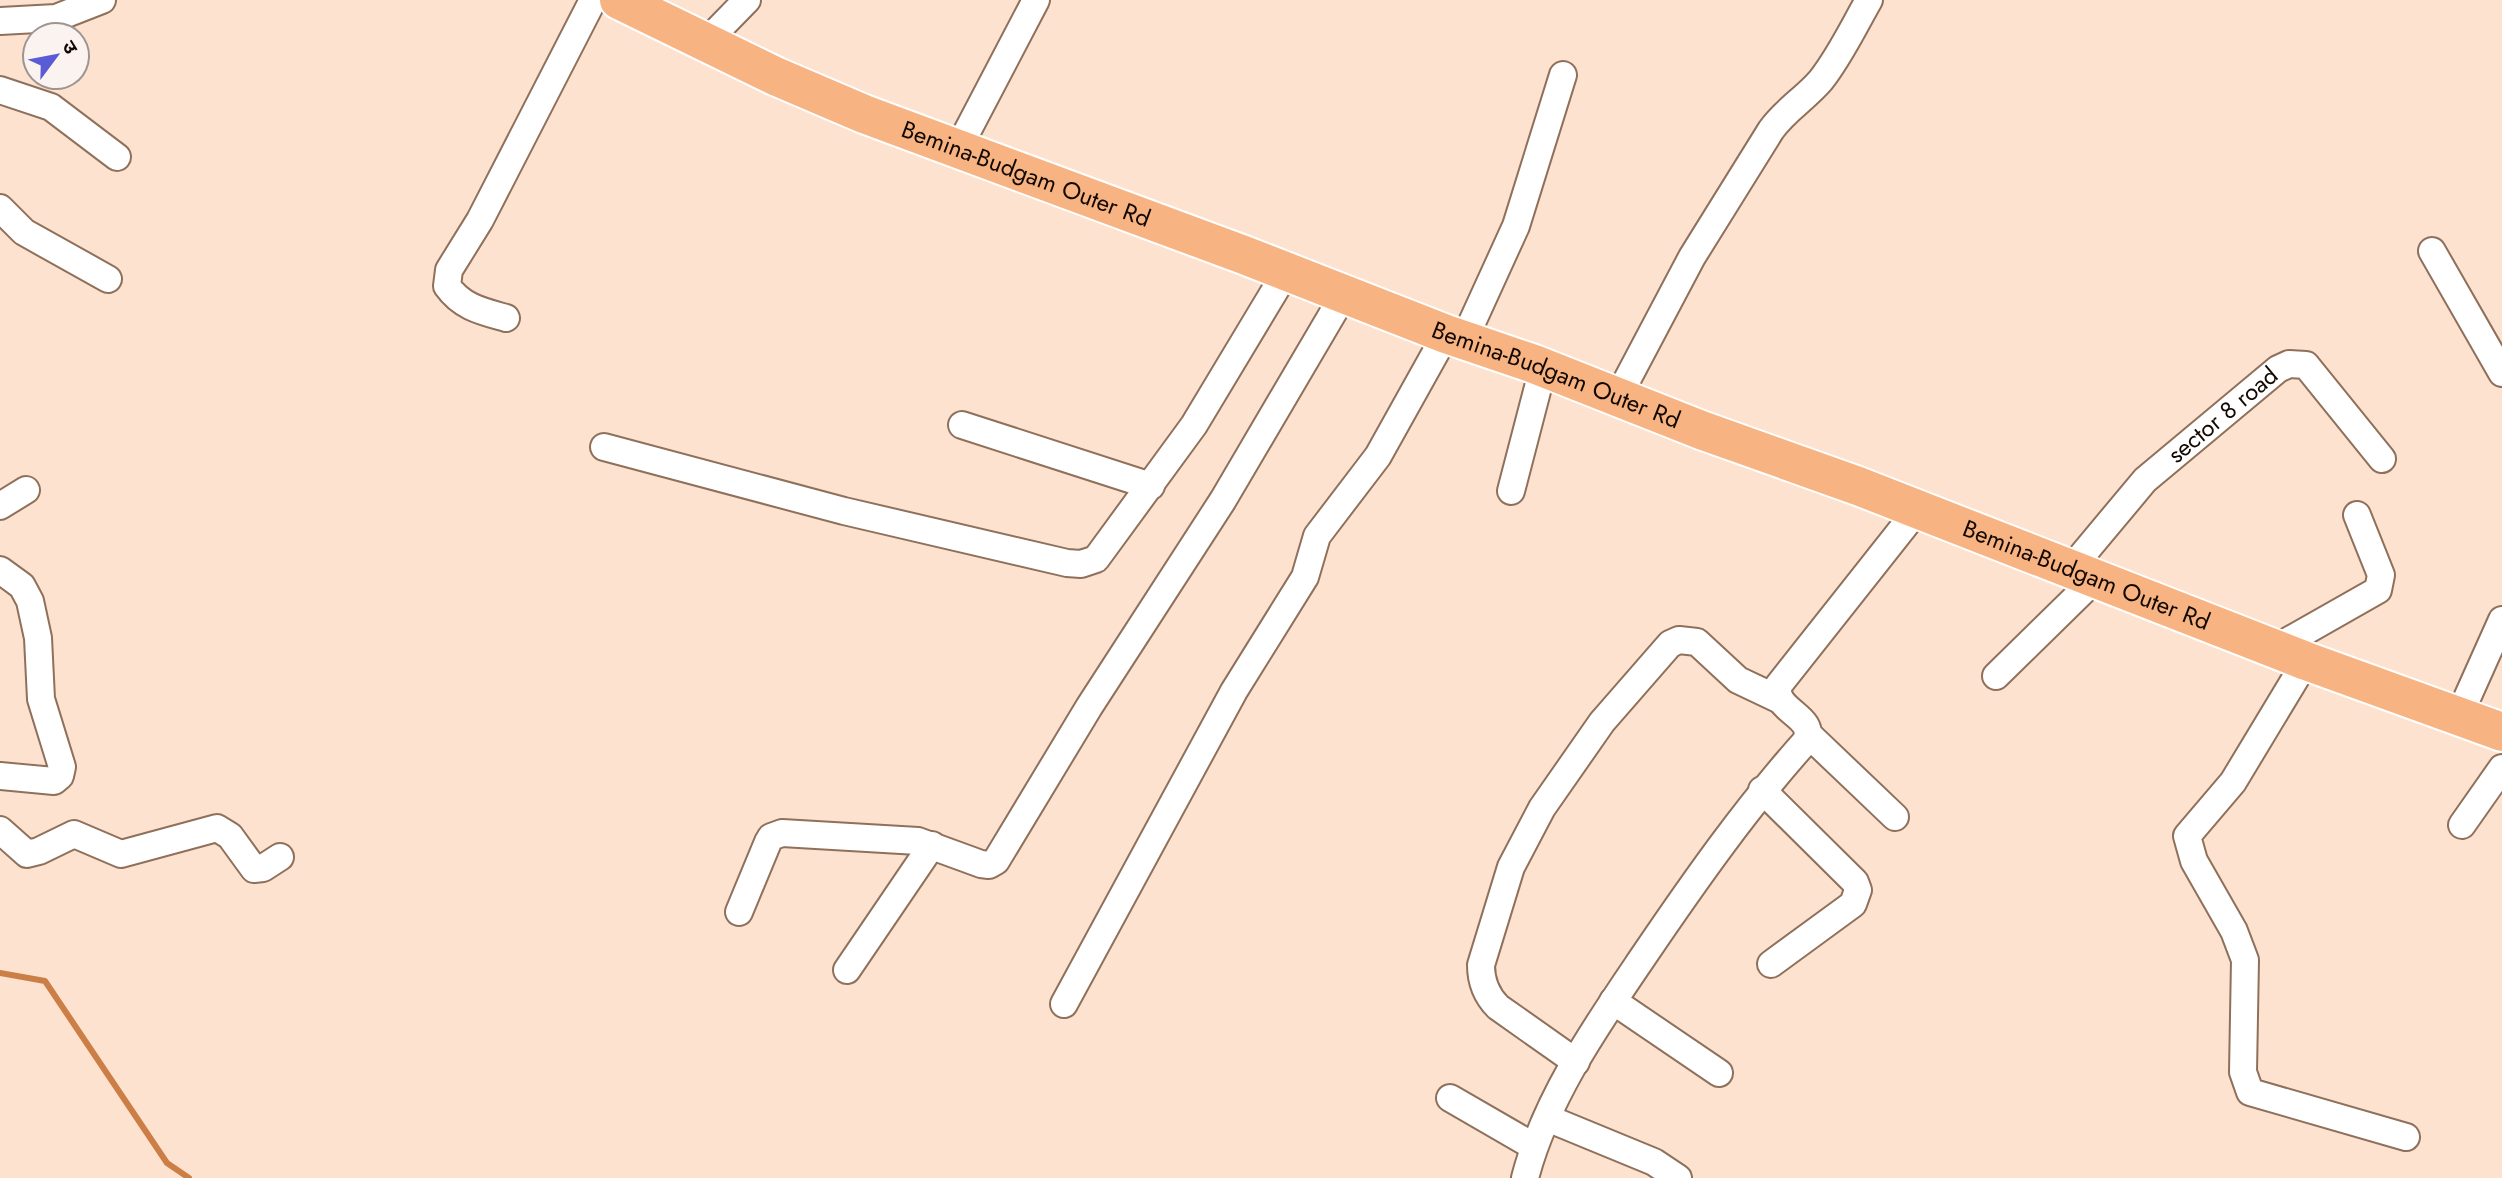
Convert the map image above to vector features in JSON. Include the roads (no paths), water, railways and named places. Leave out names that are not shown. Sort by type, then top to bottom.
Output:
[{"type":"highway","name":"Bemina-Budgam Outer Rd","points":[[619,0],[822,96],[958,149],[1343,296],[1544,368],[1918,509],[2290,655],[2502,732]]},
{"type":"street","points":[[0,21],[56,18],[102,0]]},
{"type":"street","points":[[506,318],[468,307],[456,298],[447,286],[449,270],[480,219],[593,0]]},
{"type":"street","points":[[706,42],[747,0]]},
{"type":"street","points":[[958,149],[1036,0]]},
{"type":"street","points":[[1618,397],[1692,257],[1771,130],[1781,116],[1811,91],[1828,71],[1869,0]]},
{"type":"street","points":[[1064,1004],[1234,691],[1305,577],[1317,536],[1378,456],[1455,337],[1516,226],[1563,75]]},
{"type":"street","points":[[0,90],[51,107],[117,157]]},
{"type":"street","points":[[0,208],[24,232],[108,279]]},
{"type":"street","points":[[2432,251],[2502,373]]},
{"type":"street","points":[[604,447],[845,511],[1080,564],[1096,559],[1152,486],[1194,425],[1286,272]]},
{"type":"street","points":[[739,912],[768,842],[776,834],[888,838],[932,845],[989,865],[1002,855],[1089,706],[1223,500],[1343,296]]},
{"type":"street","name":"sector 8 road","points":[[2082,575],[2127,499],[2163,463],[2278,369],[2289,364],[2299,363],[2311,370],[2382,459]]},
{"type":"street","points":[[1511,491],[1544,368]]},
{"type":"street","points":[[962,425],[1152,486]]},
{"type":"street","points":[[0,506],[26,490]]},
{"type":"street","points":[[1778,699],[1778,686],[1918,509]]},
{"type":"street","points":[[2357,515],[2381,575],[2378,590],[2290,655],[2232,782],[2191,830],[2188,846],[2234,931],[2245,960],[2243,1072],[2250,1092],[2406,1137]]},
{"type":"street","points":[[0,570],[22,586],[30,601],[38,638],[41,699],[62,767],[60,776],[54,780],[0,776]]},
{"type":"street","points":[[1996,676],[2082,575]]},
{"type":"street","points":[[2459,716],[2502,620]]},
{"type":"street","points":[[1576,1062],[1497,1007],[1489,998],[1481,976],[1481,965],[1511,867],[1542,808],[1602,722],[1670,644],[1679,640],[1697,642],[1738,680],[1778,699],[1806,725],[1809,735],[1895,817]]},
{"type":"street","points":[[1524,1178],[1533,1146],[1576,1062],[1613,1001],[1719,845],[1809,735]]},
{"type":"street","points":[[2462,825],[2502,768]]},
{"type":"street","points":[[1762,790],[1855,883],[1858,890],[1853,904],[1771,964]]},
{"type":"street","points":[[0,830],[27,854],[39,852],[74,834],[121,854],[217,828],[230,836],[254,869],[263,868],[280,858]]},
{"type":"street","points":[[847,970],[932,845]]},
{"type":"street","points":[[1613,1001],[1719,1073]]},
{"type":"street","points":[[1450,1098],[1533,1146]]},
{"type":"street","points":[[1548,1118],[1654,1162],[1678,1178]]},
{"type":"waterway","points":[[0,973],[45,981],[167,1163],[189,1178]]}]
